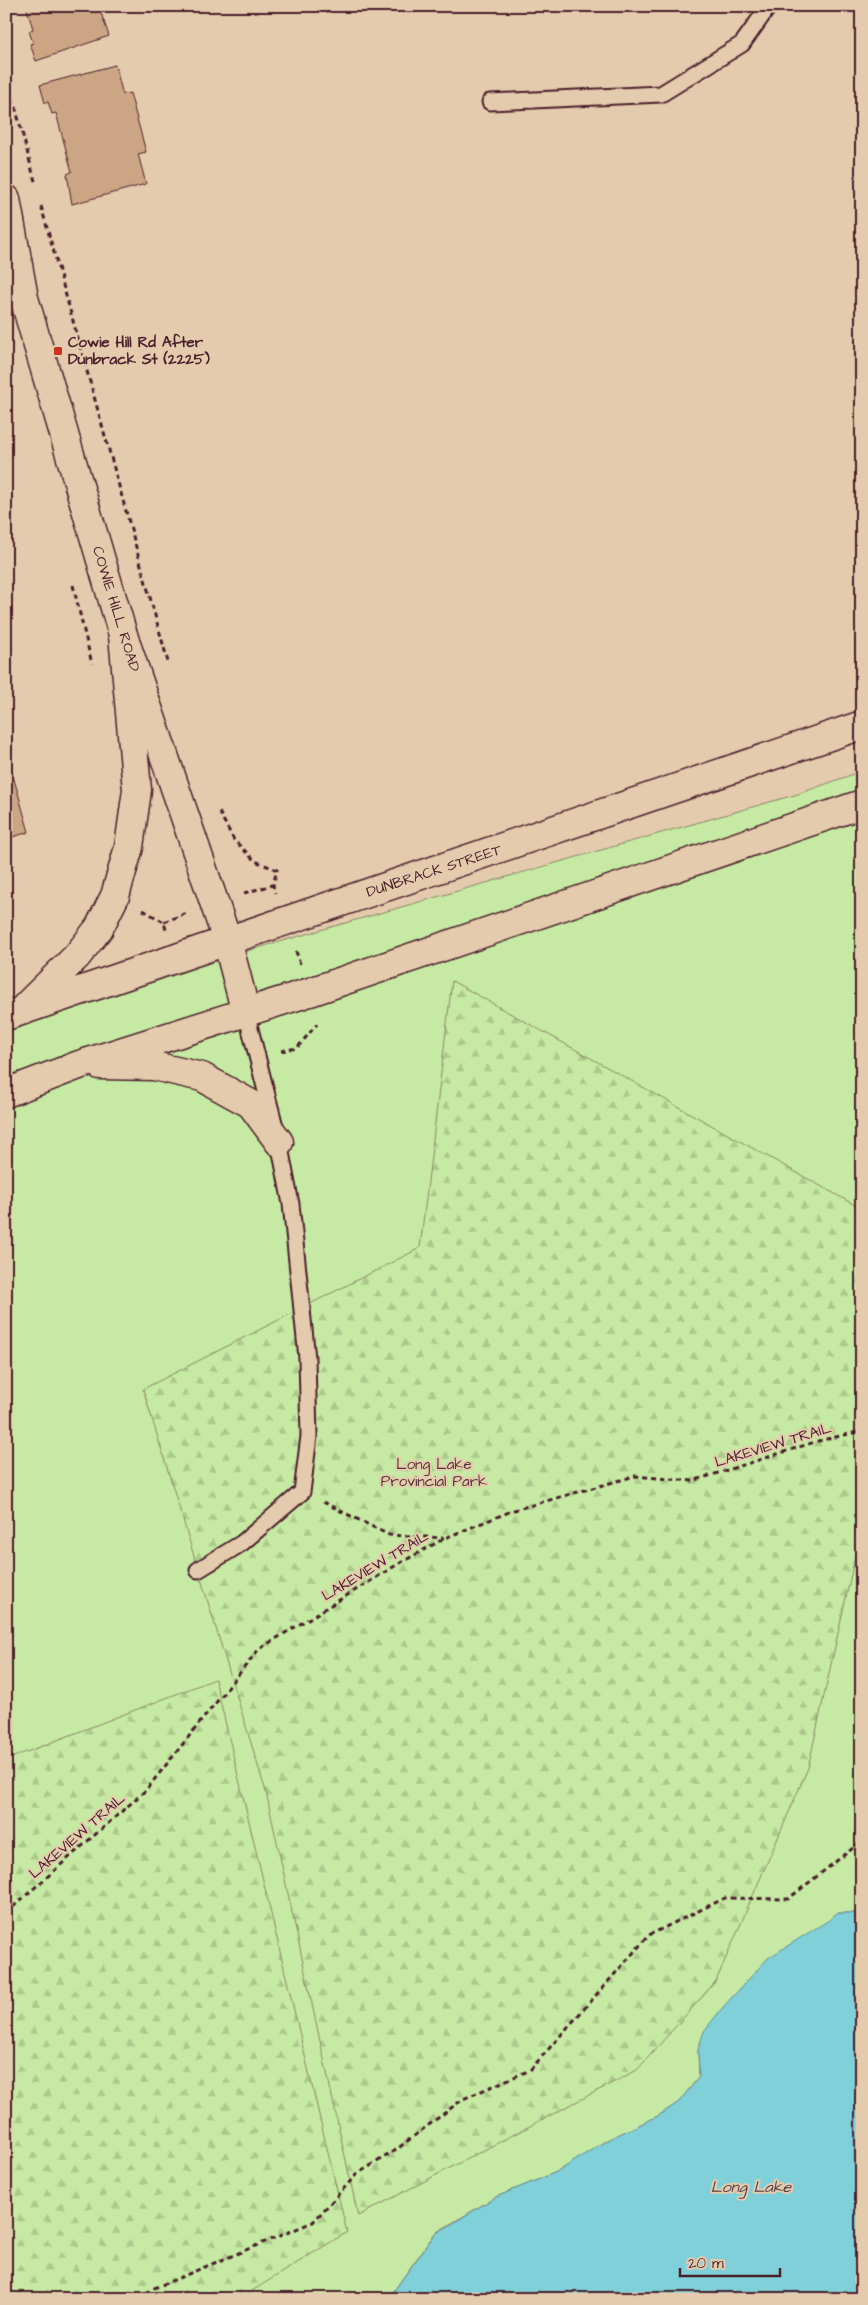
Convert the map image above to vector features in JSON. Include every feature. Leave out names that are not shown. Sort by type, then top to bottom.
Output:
[{"type":"main road","name":"COWIE HILL ROAD","points":[[6,199],[24,298],[123,635],[226,940],[246,1013]]},
{"type":"main road","points":[[13,1014],[77,956],[99,928],[115,896],[129,847],[137,790],[123,635]]},
{"type":"main road","name":"DUNBRACK STREET","points":[[13,1014],[226,940],[526,841],[862,725]]},
{"type":"main road","points":[[6,1093],[79,1065],[246,1013],[862,804]]},
{"type":"main road","points":[[79,1065],[154,1066],[202,1077],[251,1104],[279,1142]]},
{"type":"lane","points":[[490,102],[661,94],[742,44],[769,6]]},
{"type":"lane","points":[[198,1570],[242,1543],[302,1492],[309,1436],[307,1358],[291,1204],[279,1142],[246,1013]]},
{"type":"path","points":[[6,72],[38,192]]},
{"type":"path","points":[[40,202],[168,664]]},
{"type":"path","points":[[72,579],[94,673]]},
{"type":"path","points":[[217,809],[234,840],[255,861],[277,870],[273,885]]},
{"type":"path","name":"LAKEVIEW TRAIL","points":[[6,1913],[146,1790],[259,1649],[445,1538],[514,1510],[634,1476],[693,1481],[818,1441],[862,1431]]},
{"type":"path","points":[[302,1492],[389,1535],[445,1538]]},
{"type":"path","points":[[138,2299],[152,2289],[313,2222],[357,2174],[393,2152],[464,2099],[530,2070],[649,1935],[725,1898],[788,1899],[862,1841]]},
{"type":"green space","name":"Long Lake Provincial Park","points":[[862,771],[862,1916],[853,1913],[837,1913],[698,2050],[699,2077],[679,2102],[658,2116],[607,2140],[559,2171],[496,2197],[435,2233],[388,2299],[6,2299],[6,1032],[240,953],[798,794]]},
{"type":"green space","points":[[452,981],[862,1209],[862,1525],[808,1768],[716,1981],[637,2070],[358,2216],[266,1792],[143,1389],[420,1248]]},
{"type":"green space","points":[[215,1679],[347,2232],[239,2299],[6,2299],[6,1760]]},
{"type":"water","name":"Long Lake","points":[[837,1913],[853,1913],[862,1916],[862,2299],[388,2299],[435,2234],[496,2197],[559,2171],[607,2140],[658,2116],[679,2102],[699,2077],[698,2050],[704,2031],[724,2006],[768,1958]]},
{"type":"building","points":[[26,6],[102,6],[99,7],[109,36],[36,61],[30,44],[33,43],[29,31],[33,29]]},
{"type":"building","points":[[115,65],[123,95],[130,93],[146,152],[138,154],[146,184],[72,204],[67,174],[72,172],[56,113],[52,114],[48,102],[45,103],[40,85]]},
{"type":"building","points":[[6,751],[29,832],[6,839]]},
{"type":"place","name":"Cowie Hill Rd After Dunbrack St (2225)","points":[[58,351]]}]
